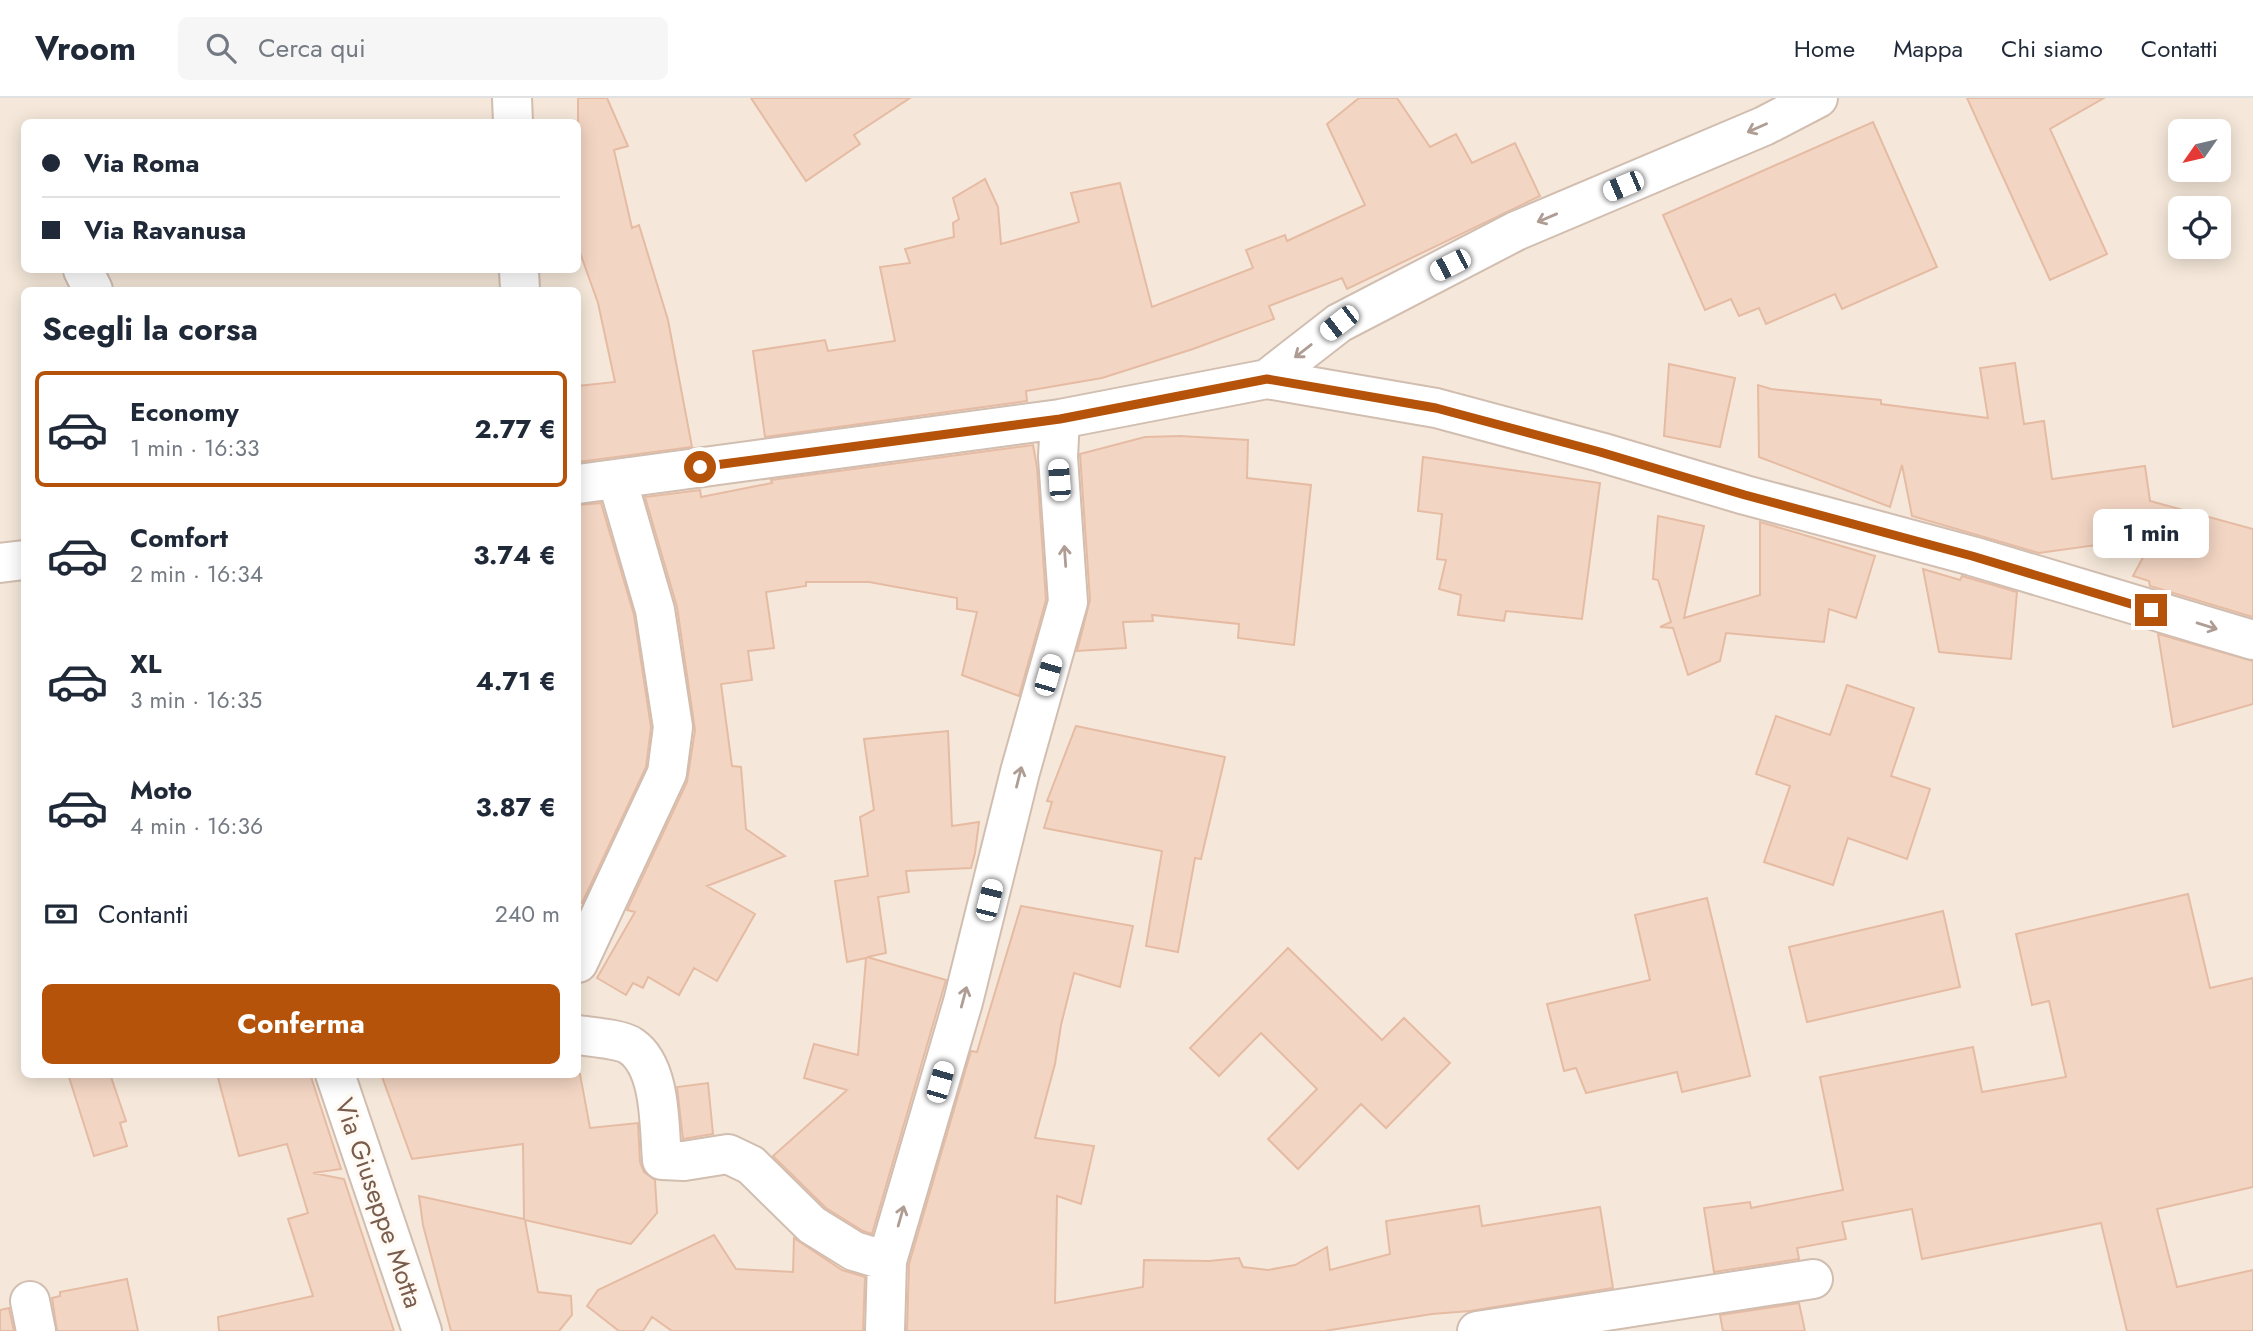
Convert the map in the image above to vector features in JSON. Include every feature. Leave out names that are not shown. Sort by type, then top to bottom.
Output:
[{"type":"street","points":[[513,98],[513,119]]},
{"type":"street","points":[[1267,379],[1339,323],[1516,231],[1764,126],[1818,98]]},
{"type":"street","points":[[581,484],[1060,419],[1267,379],[1436,408],[1972,556],[2253,640]]},
{"type":"street","points":[[885,1331],[887,1261],[963,1002],[1020,772],[1068,602],[1058,457],[1060,419]]},
{"type":"street","points":[[581,956],[667,773],[673,727],[655,610],[617,479]]},
{"type":"street","points":[[0,563],[21,560]]},
{"type":"street","points":[[581,1036],[630,1045],[641,1056],[653,1076],[662,1160],[684,1161],[728,1154],[751,1165],[812,1225],[853,1251],[887,1261]]},
{"type":"street","name":"Via Giuseppe Motta","points":[[336,1078],[422,1331]]},
{"type":"street","points":[[1477,1331],[1813,1279]]},
{"type":"shaded area","points":[[0,98],[2253,98],[2253,1331],[0,1331]]},
{"type":"building","points":[[578,98],[607,98],[628,146],[614,150],[632,228],[639,225],[668,320],[692,447],[581,462],[581,386],[615,382],[598,303],[581,255],[581,119],[578,119]]},
{"type":"building","points":[[751,98],[910,98],[854,135],[860,144],[806,181]]},
{"type":"building","points":[[1359,98],[1397,98],[1430,147],[1456,134],[1472,163],[1515,143],[1540,196],[1347,289],[1342,278],[1269,306],[1274,319],[1102,378],[1026,391],[1027,401],[765,437],[753,351],[825,340],[828,351],[895,341],[880,267],[910,263],[905,249],[954,237],[953,223],[959,219],[953,198],[985,179],[998,207],[1001,244],[1079,222],[1071,193],[1120,183],[1152,307],[1253,268],[1246,250],[1285,235],[1287,241],[1365,205],[1327,124]]},
{"type":"building","points":[[1967,98],[2104,98],[2050,129],[2107,254],[2050,280]]},
{"type":"building","points":[[1873,122],[1937,267],[1842,309],[1835,294],[1766,324],[1759,308],[1739,316],[1731,299],[1705,310],[1663,215]]},
{"type":"building","points":[[2015,363],[2024,424],[2044,421],[2052,479],[2145,466],[2150,501],[2253,529],[2253,617],[2150,586],[2149,581],[2133,576],[2154,537],[2039,553],[1912,516],[1902,465],[1890,507],[1759,457],[1758,385],[1771,389],[1881,400],[1881,404],[1988,418],[1980,368]]},
{"type":"building","points":[[1669,364],[1735,378],[1720,447],[1664,436]]},
{"type":"building","points":[[1145,437],[1248,440],[1247,478],[1311,485],[1294,645],[1238,638],[1239,624],[1152,615],[1153,621],[1123,622],[1126,648],[1077,651],[1090,600],[1080,454]]},
{"type":"building","points":[[1033,445],[1037,467],[1046,600],[1019,696],[962,675],[977,612],[957,609],[957,598],[869,582],[806,582],[806,586],[766,592],[774,648],[748,651],[752,680],[721,684],[732,766],[741,767],[746,829],[785,856],[707,886],[755,914],[717,981],[694,968],[679,995],[648,977],[643,988],[633,983],[626,995],[597,978],[635,912],[627,910],[687,782],[695,730],[677,607],[645,497],[700,490],[701,497],[772,483],[771,480]]},
{"type":"building","points":[[1423,457],[1600,483],[1582,619],[1506,611],[1504,621],[1458,615],[1461,595],[1439,589],[1446,560],[1437,559],[1442,514],[1418,511]]},
{"type":"building","points":[[601,503],[634,615],[651,727],[646,767],[582,903],[581,903],[581,505]]},
{"type":"building","points":[[1658,516],[1704,526],[1684,618],[1760,595],[1760,522],[1875,556],[1856,618],[1829,609],[1824,642],[1726,633],[1720,661],[1688,675],[1673,628],[1660,627],[1671,622],[1658,580],[1653,579]]},
{"type":"building","points":[[1923,569],[1960,580],[1962,576],[2017,592],[2011,659],[1939,652]]},
{"type":"building","points":[[2158,634],[2253,661],[2253,704],[2173,727]]},
{"type":"building","points":[[1847,685],[1914,708],[1891,776],[1930,789],[1907,859],[1848,838],[1833,885],[1764,862],[1790,786],[1756,774],[1776,716],[1830,735]]},
{"type":"building","points":[[1076,726],[1225,757],[1201,859],[1195,858],[1178,952],[1146,946],[1162,851],[1044,828],[1052,802],[1047,801]]},
{"type":"building","points":[[948,731],[952,826],[979,822],[971,868],[906,871],[909,892],[878,897],[886,953],[867,957],[946,980],[872,1234],[826,1208],[773,1156],[847,1090],[804,1078],[814,1044],[858,1055],[866,958],[847,962],[835,881],[868,876],[860,817],[874,810],[864,739]]},
{"type":"building","points":[[2188,894],[2210,988],[2253,978],[2253,1187],[2157,1209],[2177,1287],[2253,1270],[2253,1331],[2127,1331],[2101,1223],[1922,1259],[1912,1209],[1842,1222],[1846,1239],[1797,1248],[1799,1259],[1714,1272],[1704,1208],[1750,1202],[1751,1208],[1843,1190],[1820,1077],[1973,1047],[1982,1092],[2066,1077],[2049,1001],[2032,1005],[2016,934]]},
{"type":"building","points":[[1707,898],[1750,1076],[1682,1092],[1677,1072],[1586,1093],[1576,1068],[1564,1071],[1547,1004],[1650,980],[1635,915]]},
{"type":"building","points":[[1021,906],[1133,926],[1120,987],[1074,973],[1055,1064],[1035,1138],[1094,1146],[1081,1204],[1057,1196],[1055,1303],[1143,1287],[1144,1260],[1209,1261],[1239,1258],[1243,1267],[1268,1270],[1295,1265],[1327,1247],[1330,1270],[1390,1254],[1386,1221],[1479,1206],[1482,1226],[1600,1207],[1613,1288],[1324,1331],[907,1331],[909,1264],[971,1051],[977,1052]]},
{"type":"building","points":[[1943,911],[1960,987],[1807,1022],[1789,947]]},
{"type":"building","points":[[1288,948],[1382,1040],[1404,1018],[1450,1063],[1386,1128],[1361,1104],[1298,1169],[1268,1139],[1317,1089],[1261,1033],[1219,1076],[1190,1048]]},
{"type":"building","points":[[69,1078],[111,1078],[126,1121],[120,1123],[127,1146],[94,1156]]},
{"type":"building","points":[[218,1078],[311,1078],[341,1169],[313,1173],[344,1179],[394,1331],[219,1331],[218,1317],[313,1296],[288,1219],[308,1213],[287,1144],[239,1156]]},
{"type":"building","points":[[382,1078],[581,1078],[590,1128],[638,1123],[640,1162],[644,1172],[655,1180],[657,1213],[631,1244],[525,1220],[538,1292],[571,1296],[572,1315],[559,1331],[451,1331],[423,1225],[419,1196],[524,1219],[523,1144],[412,1159]]},
{"type":"building","points":[[708,1083],[713,1134],[683,1139],[677,1087]]},
{"type":"building","points":[[714,1235],[736,1269],[793,1272],[794,1238],[842,1270],[865,1277],[863,1331],[672,1331],[652,1317],[643,1331],[619,1331],[587,1306],[598,1290]]},
{"type":"building","points":[[127,1279],[138,1331],[57,1331],[52,1298],[60,1296],[60,1292]]},
{"type":"building","points":[[1799,1303],[1805,1331],[1723,1331],[1720,1315]]},
{"type":"building","points":[[9,1308],[14,1331],[0,1331],[0,1310]]},
{"type":"route","points":[[700,467],[1060,419],[1267,379],[1436,408],[1972,556],[2151,610]]}]
